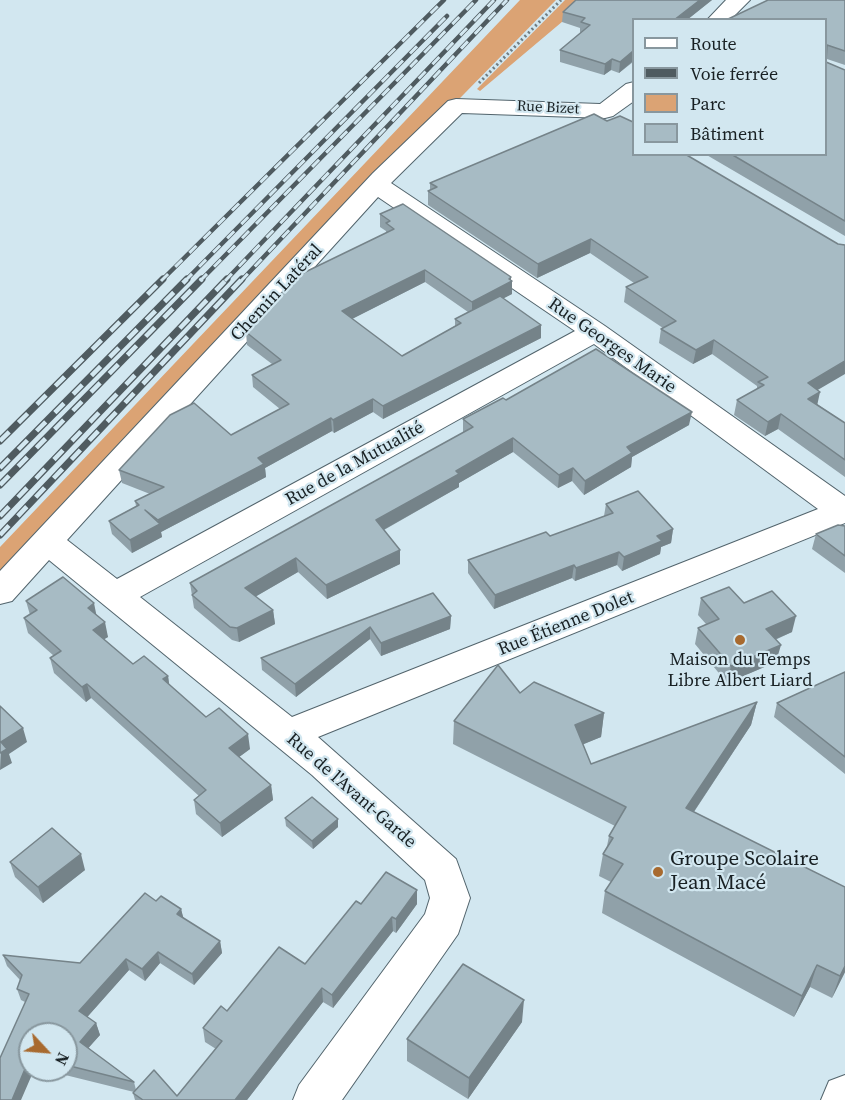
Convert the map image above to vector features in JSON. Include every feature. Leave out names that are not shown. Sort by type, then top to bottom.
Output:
[{"type":"street","points":[[720,18],[739,0]]},
{"type":"street","name":"Rue Bizet","points":[[456,106],[616,117],[632,91]]},
{"type":"street","name":"Chemin Latéral","points":[[0,592],[376,185],[456,106]]},
{"type":"street","name":"Rue Georges Marie","points":[[376,185],[595,332],[844,512]]},
{"type":"street","name":"Rue de la Mutualité","points":[[116,595],[595,332]]},
{"type":"street","name":"Rue Étienne Dolet","points":[[289,737],[308,725],[844,512]]},
{"type":"street","name":"Rue de l'Avant-Garde","points":[[46,541],[325,764],[442,871],[450,898],[444,921],[315,1100]]},
{"type":"path","points":[[456,106],[561,0]]},
{"type":"green space","points":[[520,0],[556,0],[51,516],[0,571],[0,547]]},
{"type":"green space","points":[[565,0],[588,0],[480,91],[477,89]]},
{"type":"building","points":[[576,0],[700,0],[677,18],[632,18],[632,52],[620,62],[612,59],[605,64],[560,50],[590,25],[581,22],[585,18],[563,12]]},
{"type":"building","points":[[768,0],[845,0],[845,51],[827,45],[827,18],[730,18]]},
{"type":"building","points":[[827,62],[845,70],[845,221],[734,156],[827,156]]},
{"type":"building","points":[[594,114],[607,121],[620,116],[632,122],[632,156],[688,156],[838,244],[845,245],[845,361],[808,383],[820,392],[808,399],[845,423],[845,460],[781,414],[768,422],[737,400],[764,385],[758,382],[768,377],[714,340],[696,350],[661,329],[676,321],[626,287],[648,277],[591,239],[538,264],[428,191],[437,187],[430,183]]},
{"type":"building","points":[[403,204],[511,277],[509,279],[512,281],[472,302],[425,270],[342,311],[402,356],[461,323],[455,319],[500,296],[541,325],[383,406],[373,399],[333,420],[331,418],[258,458],[264,464],[158,520],[145,510],[160,524],[130,540],[109,521],[139,505],[135,501],[164,487],[119,470],[170,415],[194,403],[231,435],[289,404],[252,375],[281,360],[246,332],[297,276],[394,229],[386,223],[390,221],[380,214]]},
{"type":"building","points":[[596,349],[692,412],[627,447],[632,453],[585,481],[573,468],[559,475],[513,438],[456,471],[459,474],[376,520],[400,550],[326,585],[296,558],[245,588],[273,610],[237,628],[230,627],[192,595],[197,591],[190,583],[473,427],[463,419],[503,398],[506,400]]},
{"type":"building","points":[[638,491],[673,529],[657,536],[662,541],[624,557],[619,552],[576,568],[574,565],[495,595],[468,560],[546,532],[550,536],[613,513],[606,504]]},
{"type":"building","points":[[838,525],[845,526],[845,556],[816,534]]},
{"type":"building","points":[[63,577],[94,603],[88,608],[105,622],[93,630],[133,664],[144,656],[168,676],[163,679],[206,717],[219,708],[248,734],[229,748],[271,785],[220,823],[194,800],[206,790],[87,684],[82,687],[50,658],[61,651],[24,618],[37,610],[26,601]]},
{"type":"building","name":"Maison du Temps Libre Albert Liard","points":[[729,587],[744,603],[772,591],[796,616],[766,629],[781,645],[731,666],[698,628],[719,619],[701,598]]},
{"type":"building","points":[[433,593],[451,616],[381,643],[370,627],[295,684],[261,658]]},
{"type":"building","points":[[498,665],[520,693],[534,682],[604,713],[575,725],[591,764],[757,702],[686,808],[845,887],[845,966],[840,976],[817,965],[802,996],[605,891],[623,864],[603,854],[613,838],[609,836],[626,807],[454,721]]},
{"type":"building","points":[[845,672],[845,757],[777,703]]},
{"type":"building","points":[[0,706],[23,728],[1,742],[7,749],[0,753]]},
{"type":"building","points":[[312,797],[338,819],[312,841],[285,818]]},
{"type":"building","points":[[52,828],[81,854],[38,887],[10,862]]},
{"type":"building","points":[[386,872],[417,890],[396,919],[392,917],[332,995],[322,988],[235,1100],[143,1100],[133,1093],[154,1070],[177,1096],[222,1041],[203,1028],[221,1006],[227,1011],[279,947],[305,964],[356,901],[361,904]]},
{"type":"building","points":[[145,893],[156,901],[161,896],[181,909],[177,914],[220,941],[192,974],[158,952],[142,969],[126,959],[79,1011],[96,1023],[80,1042],[134,1082],[78,1068],[78,1022],[18,1022],[20,1082],[12,1100],[0,1100],[0,1058],[29,994],[17,989],[22,975],[3,955],[80,963]]},
{"type":"building","points":[[463,964],[524,1000],[469,1078],[407,1039]]},
{"type":"railway","points":[[161,281],[444,0]]},
{"type":"railway","points":[[200,281],[476,0]]},
{"type":"railway","points":[[225,281],[494,0]]},
{"type":"railway","points":[[241,281],[507,0]]},
{"type":"railway","points":[[185,281],[447,16]]},
{"type":"railway","points":[[0,441],[163,279]]},
{"type":"railway","points":[[0,468],[187,279]]},
{"type":"railway","points":[[0,485],[202,279]]},
{"type":"railway","points":[[0,516],[227,279]]},
{"type":"railway","points":[[0,535],[242,279]]},
{"type":"place","name":"Maison du Temps Libre Albert Liard","points":[[740,640]]},
{"type":"place","name":"Groupe Scolaire Jean Macé","points":[[658,872]]}]
